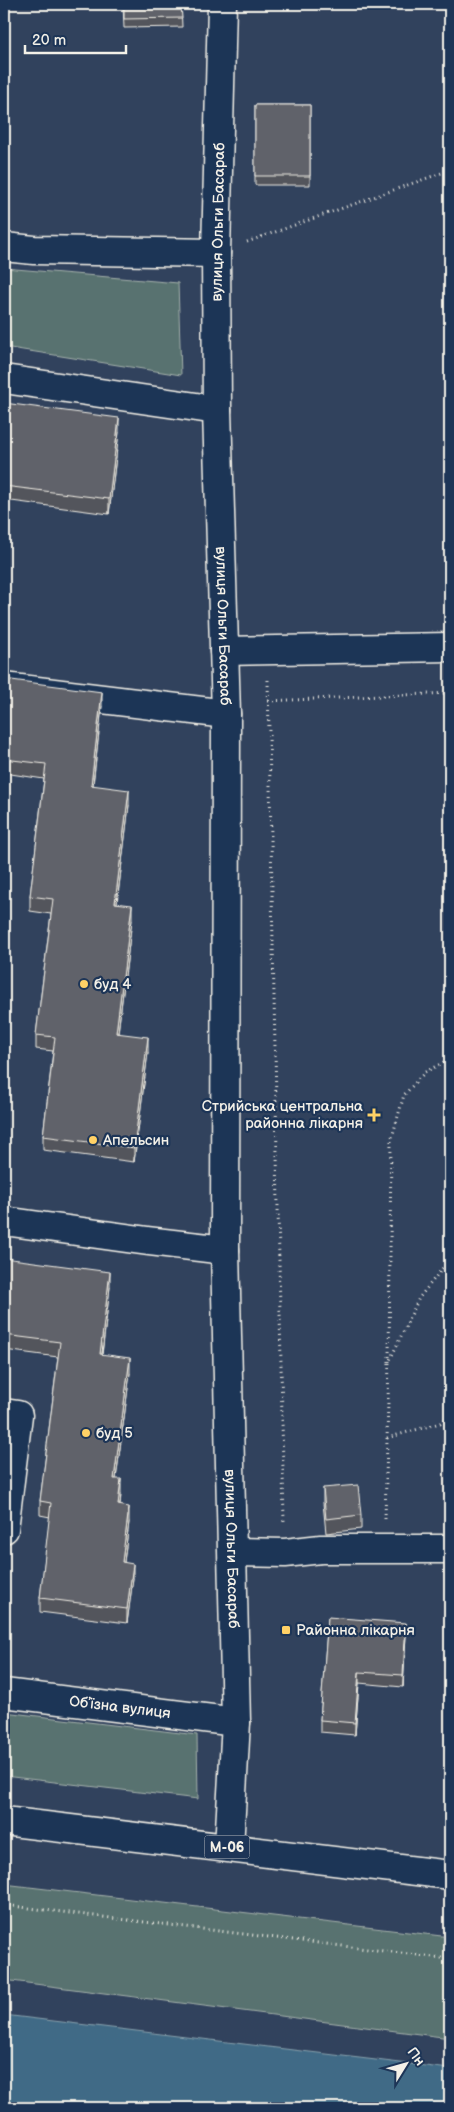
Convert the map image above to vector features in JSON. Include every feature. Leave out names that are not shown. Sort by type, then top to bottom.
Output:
[{"type":"main road","name":"вулиця Ольги Басараб","points":[[222,4],[216,253],[217,410],[226,714],[225,1250],[236,1722],[229,1848]]},
{"type":"main road","points":[[4,247],[34,250],[216,253]]},
{"type":"main road","points":[[4,379],[217,410]]},
{"type":"main road","points":[[224,650],[450,647]]},
{"type":"main road","points":[[4,687],[226,714]]},
{"type":"main road","points":[[4,1220],[225,1250]]},
{"type":"main road","points":[[4,1413],[18,1415],[4,1529]]},
{"type":"main road","points":[[233,1552],[285,1553],[321,1549],[450,1548]]},
{"type":"main road","points":[[418,1549],[450,1555]]},
{"type":"main road","name":"Обʼїзна вулиця","points":[[4,1693],[236,1722]]},
{"type":"main road","name":"М-06","points":[[4,1821],[450,1875]]},
{"type":"path","points":[[216,253],[450,170]]},
{"type":"path","points":[[267,650],[285,1553]]},
{"type":"path","points":[[268,701],[450,693]]},
{"type":"path","points":[[384,1549],[389,1362],[391,1140],[404,1095],[426,1072],[450,1059]]},
{"type":"path","points":[[389,1362],[420,1298],[450,1259]]},
{"type":"path","points":[[387,1438],[440,1422],[450,1416]]},
{"type":"path","points":[[4,1905],[450,1959]]},
{"type":"green space","points":[[4,268],[178,283],[181,375],[4,347]]},
{"type":"green space","points":[[4,1712],[197,1735],[198,1799],[4,1776]]},
{"type":"green space","points":[[4,1884],[450,1937],[450,2038],[4,1980]]},
{"type":"water","points":[[4,2015],[450,2069],[450,2108],[4,2108]]},
{"type":"building","points":[[124,4],[181,4],[182,18],[124,19]]},
{"type":"building","points":[[255,105],[310,105],[310,176],[255,176]]},
{"type":"building","points":[[4,403],[119,418],[109,499],[4,486]]},
{"type":"building","name":"буд 4","points":[[4,679],[102,692],[91,785],[129,790],[115,903],[132,905],[116,1033],[148,1037],[134,1148],[43,1136],[55,1037],[36,1035],[53,899],[30,896],[46,764],[4,759]]},
{"type":"building","name":"буд 5","points":[[4,1258],[110,1272],[100,1354],[130,1358],[114,1479],[121,1479],[118,1505],[129,1507],[122,1562],[133,1564],[127,1609],[40,1598],[51,1503],[40,1501],[60,1342],[4,1335]]},
{"type":"building","points":[[358,1485],[361,1515],[326,1519],[323,1488]]},
{"type":"building","points":[[328,1617],[406,1623],[403,1675],[359,1672],[355,1723],[320,1720]]},
{"type":"place","name":"буд 4","points":[[84,984]]},
{"type":"place","name":"Стрийська центральна районна лікарня","points":[[374,1115]]},
{"type":"place","name":"Апельсин","points":[[93,1140]]},
{"type":"place","name":"буд 5","points":[[86,1433]]},
{"type":"place","name":"Районна лікарня","points":[[286,1630]]}]
